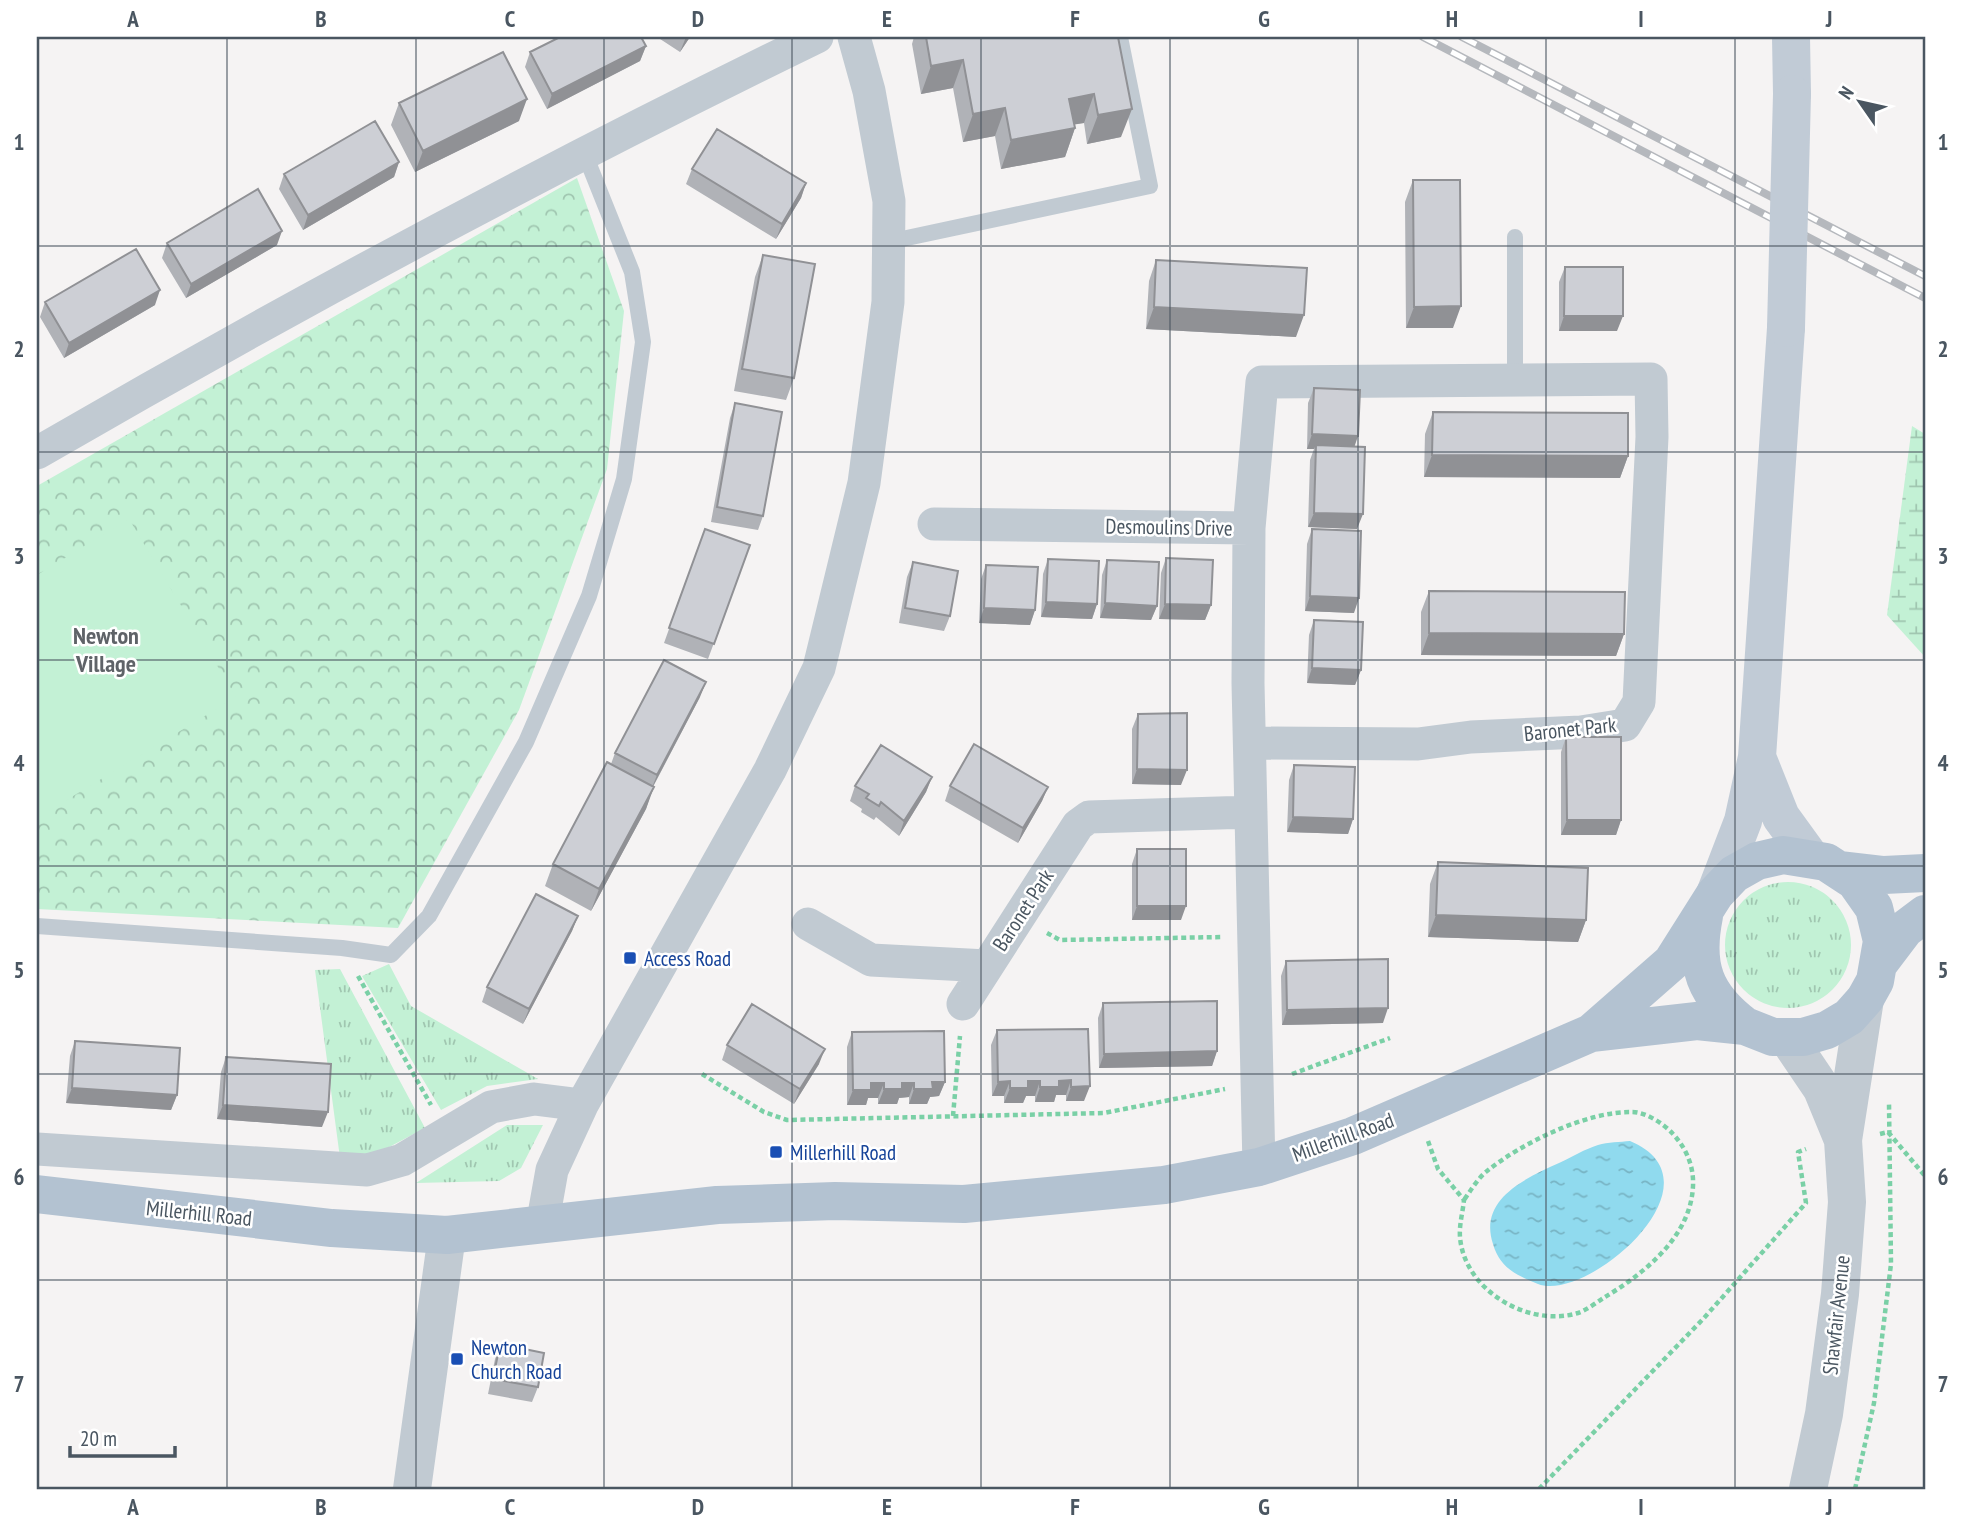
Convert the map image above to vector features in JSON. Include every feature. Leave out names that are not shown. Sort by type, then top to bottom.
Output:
[{"type":"main road","points":[[1709,905],[1743,821],[1757,757],[1787,328],[1791,37]]},
{"type":"main road","points":[[1757,757],[1781,817],[1826,863],[1884,875],[1925,873]]},
{"type":"main road","name":"Millerhill Road","points":[[37,1194],[332,1228],[447,1235],[717,1205],[835,1201],[964,1204],[1164,1185],[1259,1167],[1353,1136],[1591,1033],[1696,1021],[1745,1026],[1773,1037],[1803,1037],[1827,1030],[1849,1017],[1865,999],[1881,961],[1881,933],[1874,908],[1855,881],[1826,863],[1783,855],[1757,861],[1734,874],[1709,905],[1672,962],[1591,1033]]},
{"type":"main road","name":"Millerhill Road","points":[[1709,905],[1699,941],[1701,966],[1710,990],[1725,1010],[1745,1026]]},
{"type":"main road","points":[[1881,961],[1905,929],[1925,914]]},
{"type":"street","points":[[37,453],[260,324],[584,152],[817,37]]},
{"type":"street","points":[[542,1226],[552,1170],[582,1105],[770,770],[818,668],[864,483],[888,302],[889,201],[869,90],[854,37]]},
{"type":"street","name":"Baronet Park","points":[[1250,743],[1418,744],[1471,737],[1581,732],[1625,725],[1639,702],[1653,437],[1651,379],[1514,383]]},
{"type":"street","points":[[1249,528],[1262,382],[1514,383]]},
{"type":"street","name":"Desmoulins Drive","points":[[934,524],[1249,528],[1250,743]]},
{"type":"street","points":[[1250,743],[1259,1167]]},
{"type":"street","name":"Baronet Park","points":[[963,1004],[1078,825],[1090,817],[1251,812]]},
{"type":"street","name":"Baronet Park","points":[[808,924],[871,960],[987,966]]},
{"type":"street","name":"Shawfair Avenue","points":[[1808,1489],[1824,1414],[1840,1294],[1847,1202],[1843,1140],[1865,999]]},
{"type":"street","name":"Shawfair Avenue","points":[[1787,1037],[1822,1088],[1843,1140]]},
{"type":"street","points":[[37,1149],[367,1170],[402,1160],[491,1107],[534,1099],[582,1105]]},
{"type":"street","points":[[412,1489],[447,1235]]},
{"type":"lane","points":[[888,242],[1150,186],[1120,37]]},
{"type":"lane","points":[[37,926],[342,948],[391,955],[429,916],[526,742],[589,596],[624,479],[643,342],[632,272],[584,152]]},
{"type":"lane","points":[[1514,383],[1515,237]]},
{"type":"path","points":[[1020,915],[1060,940],[1254,936]]},
{"type":"path","points":[[342,948],[446,1133]]},
{"type":"path","points":[[953,1116],[963,1004]]},
{"type":"path","points":[[702,1074],[764,1112],[787,1120],[1104,1113],[1280,1078],[1390,1038]]},
{"type":"path","points":[[1855,1489],[1874,1403],[1891,1264],[1889,1096]]},
{"type":"path","points":[[1417,1109],[1438,1169],[1464,1200],[1460,1237],[1472,1274],[1498,1299],[1542,1317],[1578,1313],[1638,1278],[1670,1244],[1692,1204],[1694,1173],[1683,1144],[1664,1124],[1634,1112],[1591,1117],[1512,1153],[1484,1173],[1464,1200]]},
{"type":"path","points":[[1539,1489],[1704,1318],[1806,1203],[1798,1152],[1888,1132]]},
{"type":"path","points":[[1888,1132],[1925,1176]]},
{"type":"green space","points":[[577,178],[624,311],[607,469],[519,710],[398,928],[37,909],[37,486]]},
{"type":"green space","points":[[1912,426],[1925,434],[1925,657],[1887,615]]},
{"type":"green space","points":[[129,519],[236,697],[37,818],[37,575]]},
{"type":"green space","points":[[1788,882],[1812,887],[1832,901],[1846,921],[1851,945],[1846,969],[1832,989],[1812,1003],[1788,1008],[1764,1003],[1744,989],[1730,969],[1725,945],[1730,921],[1744,901],[1764,887]]},
{"type":"green space","points":[[389,964],[411,1006],[538,1079],[487,1086],[441,1110],[362,976]]},
{"type":"green space","points":[[340,969],[425,1128],[376,1154],[340,1158],[315,970]]},
{"type":"green space","points":[[507,1125],[543,1125],[521,1168],[499,1181],[416,1183]]},
{"type":"water","points":[[1630,1141],[1656,1160],[1664,1183],[1657,1209],[1639,1235],[1614,1258],[1587,1275],[1560,1285],[1538,1284],[1516,1274],[1505,1265],[1496,1252],[1490,1228],[1492,1214],[1508,1192],[1533,1176],[1588,1149],[1606,1143]]},
{"type":"building","points":[[560,37],[641,37],[646,46],[552,94],[530,52]]},
{"type":"building","points":[[926,37],[1118,37],[1132,109],[1098,115],[1094,94],[1069,99],[1075,128],[1011,140],[1005,108],[973,114],[963,60],[931,66]]},
{"type":"building","points":[[503,52],[527,99],[423,151],[399,103]]},
{"type":"building","points":[[375,121],[399,162],[308,215],[284,174]]},
{"type":"building","points":[[717,129],[806,183],[782,224],[692,169]]},
{"type":"building","points":[[1413,180],[1460,180],[1461,306],[1414,307]]},
{"type":"building","points":[[258,189],[282,231],[191,284],[167,243]]},
{"type":"building","points":[[136,249],[160,290],[69,343],[45,302]]},
{"type":"building","points":[[763,255],[815,264],[794,378],[742,369]]},
{"type":"building","points":[[1156,260],[1307,268],[1304,315],[1154,307]]},
{"type":"building","points":[[1565,267],[1623,267],[1623,316],[1564,316]]},
{"type":"building","points":[[1314,388],[1360,390],[1358,436],[1312,434]]},
{"type":"building","points":[[735,403],[782,412],[763,516],[717,507]]},
{"type":"building","points":[[1433,412],[1628,413],[1628,456],[1432,455]]},
{"type":"building","points":[[1316,445],[1365,447],[1363,514],[1314,513]]},
{"type":"building","points":[[705,529],[750,545],[714,644],[669,628]]},
{"type":"building","points":[[1312,529],[1361,531],[1359,598],[1310,596]]},
{"type":"building","points":[[1166,558],[1213,560],[1211,605],[1165,604]]},
{"type":"building","points":[[1048,559],[1099,561],[1097,604],[1046,602]]},
{"type":"building","points":[[1107,560],[1159,562],[1157,606],[1105,603]]},
{"type":"building","points":[[913,562],[958,571],[950,616],[905,608]]},
{"type":"building","points":[[986,565],[1038,567],[1035,610],[984,608]]},
{"type":"building","points":[[1429,591],[1625,592],[1624,634],[1429,633]]},
{"type":"building","points":[[1314,620],[1363,622],[1361,670],[1312,668]]},
{"type":"building","points":[[664,660],[706,682],[657,775],[615,753]]},
{"type":"building","points":[[1187,713],[1187,770],[1137,769],[1138,714]]},
{"type":"building","points":[[1566,737],[1621,737],[1621,820],[1567,820]]},
{"type":"building","points":[[974,744],[1048,787],[1023,828],[950,786]]},
{"type":"building","points":[[881,745],[932,777],[904,821],[881,802],[879,806],[866,798],[869,794],[855,786]]},
{"type":"building","points":[[607,762],[654,787],[599,889],[553,864]]},
{"type":"building","points":[[1294,765],[1355,767],[1353,819],[1293,817]]},
{"type":"building","points":[[1137,849],[1186,849],[1186,906],[1137,906]]},
{"type":"building","points":[[1438,862],[1588,868],[1586,920],[1436,915]]},
{"type":"building","points":[[536,894],[578,916],[529,1009],[487,987]]},
{"type":"building","points":[[1388,959],[1388,1008],[1287,1010],[1286,961]]},
{"type":"building","points":[[1217,1001],[1217,1051],[1104,1054],[1103,1003]]},
{"type":"building","points":[[752,1004],[825,1049],[800,1089],[727,1045]]},
{"type":"building","points":[[1088,1029],[1090,1086],[1071,1087],[1071,1080],[1059,1081],[1059,1087],[1040,1087],[1040,1081],[1028,1081],[1028,1088],[1010,1088],[1010,1081],[998,1082],[997,1030]]},
{"type":"building","points":[[944,1031],[945,1082],[932,1082],[933,1089],[914,1089],[914,1083],[902,1083],[902,1089],[884,1089],[884,1083],[871,1083],[871,1090],[853,1090],[852,1032]]},
{"type":"building","points":[[75,1041],[180,1048],[177,1095],[72,1088]]},
{"type":"building","points":[[226,1057],[331,1064],[328,1112],[223,1105]]},
{"type":"building","points":[[500,1344],[544,1353],[538,1387],[493,1379]]},
{"type":"railway","points":[[1423,37],[1925,298]]},
{"type":"railway","points":[[1462,37],[1925,276]]},
{"type":"place","name":"Access Road","points":[[630,958]]},
{"type":"place","name":"Millerhill Road","points":[[776,1152]]},
{"type":"place","name":"Newton Church Road","points":[[457,1359]]},
{"type":"district","name":"Newton Village","points":[[106,649]]}]
